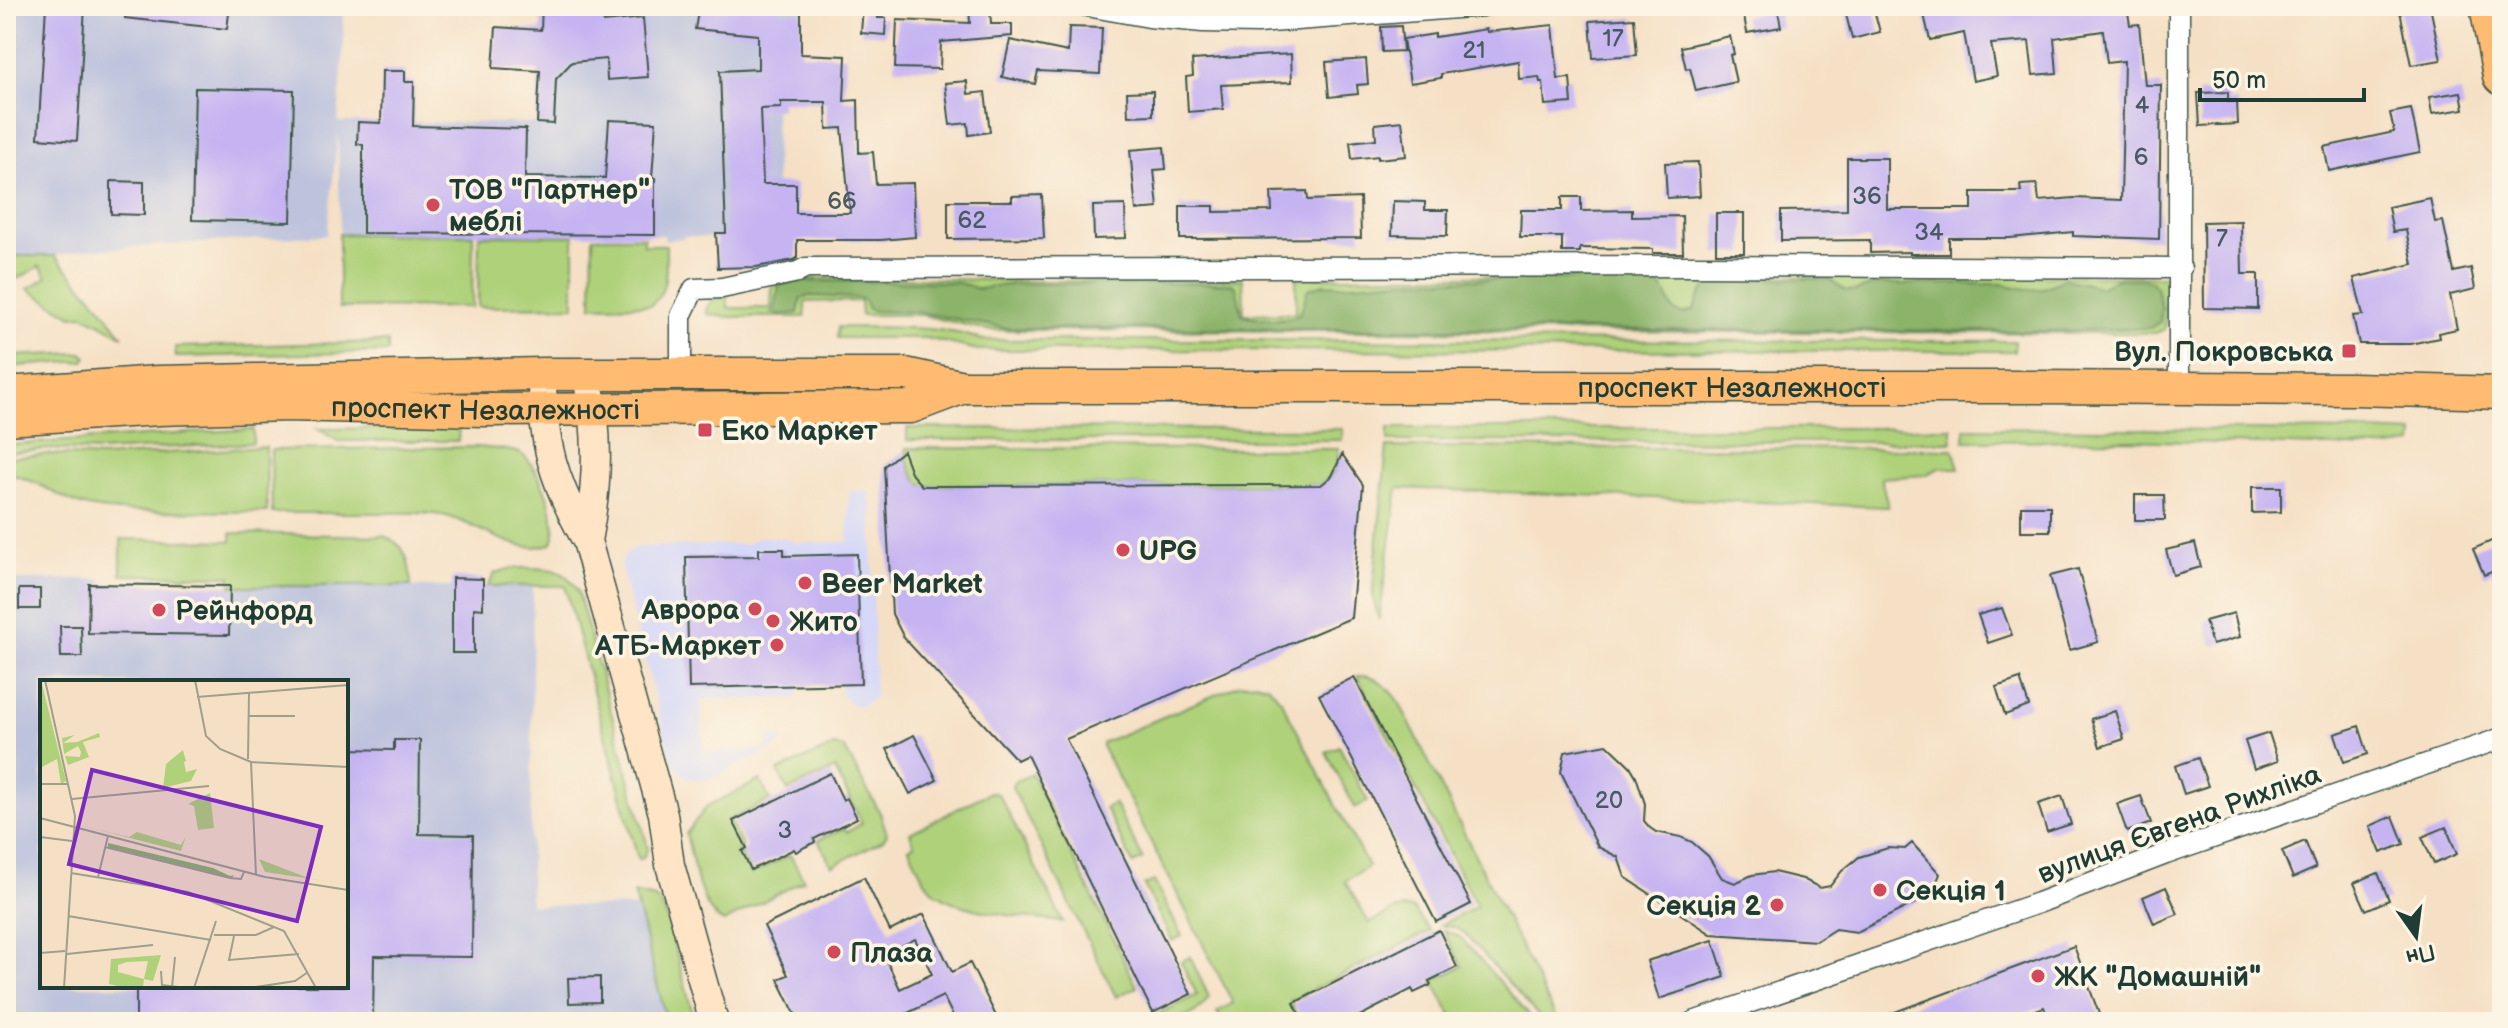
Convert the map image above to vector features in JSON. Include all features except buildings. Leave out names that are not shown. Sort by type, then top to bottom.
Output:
[{"type":"highway","points":[[2489,6],[2502,76]]},
{"type":"main road","name":"проспект Незалежності","points":[[6,393],[157,382],[681,373],[906,374],[964,387],[2179,388],[2502,393]]},
{"type":"main road","name":"проспект Незалежності","points":[[6,419],[159,409],[288,405],[541,409],[911,407],[964,387]]},
{"type":"street","points":[[1087,6],[1189,21],[1258,23],[1483,6]]},
{"type":"street","points":[[2179,6],[2179,388]]},
{"type":"street","points":[[681,373],[681,316],[694,289],[722,288],[806,268],[2181,268]]},
{"type":"street","points":[[542,374],[541,409],[547,448],[566,504],[587,541],[663,814],[670,865],[714,1022]]},
{"type":"street","points":[[586,374],[594,409],[595,499],[587,541]]},
{"type":"street","name":"вулиця Євгена Рихліка","points":[[1693,1022],[2502,738]]},
{"type":"shaded area","points":[[6,6],[342,6],[344,42],[338,122],[536,123],[542,6],[802,6],[797,102],[781,102],[781,108],[775,109],[776,183],[796,184],[797,267],[716,268],[716,238],[684,236],[665,240],[664,235],[340,233],[338,132],[327,235],[83,250],[55,256],[16,256],[6,251]]},
{"type":"shaded area","points":[[849,491],[869,492],[872,510],[875,697],[862,706],[854,705],[842,697],[840,685],[816,685],[800,686],[797,698],[701,700],[703,753],[767,749],[768,741],[774,735],[783,742],[719,775],[701,781],[687,778],[671,759],[621,568],[623,557],[640,547],[747,544],[759,537],[784,538],[796,543],[848,542]]},
{"type":"shaded area","points":[[6,546],[11,580],[102,579],[102,584],[452,587],[452,578],[483,579],[484,586],[533,586],[530,905],[638,907],[667,1022],[6,1022]]},
{"type":"green space","points":[[339,234],[473,235],[472,307],[339,308]]},
{"type":"green space","points":[[479,235],[574,236],[574,306],[478,307]]},
{"type":"green space","points":[[593,237],[644,237],[644,245],[666,245],[664,285],[651,305],[592,306]]},
{"type":"green space","points":[[6,251],[16,256],[55,256],[123,336],[84,315],[72,316],[28,289],[47,277],[40,266],[10,280],[6,277]]},
{"type":"green space","points":[[2167,276],[2165,329],[2156,333],[988,330],[922,315],[861,315],[860,301],[805,302],[805,317],[707,314],[712,300],[727,296],[728,308],[771,308],[772,287],[785,279],[857,277],[1036,281],[1243,279],[1244,314],[1296,313],[1296,278]]},
{"type":"green space","points":[[1637,278],[1662,287],[1674,311],[1683,314],[1694,310],[1707,286],[1722,279],[1830,280],[1845,290],[1855,291],[1878,284],[2001,284],[2031,290],[2065,279],[2100,287],[2117,279],[2143,279],[2151,281],[2156,287],[2162,308],[2160,322],[2150,328],[2047,331],[1004,328],[919,312],[873,311],[859,298],[810,296],[801,298],[798,313],[771,313],[775,308],[779,285],[798,281],[941,282],[979,289],[1013,284],[1222,283],[1236,287],[1242,314],[1272,319],[1295,317],[1302,309],[1308,289],[1324,284],[1401,280]]},
{"type":"green space","points":[[838,327],[930,329],[983,340],[2015,341],[2014,351],[978,350],[926,338],[837,338]]},
{"type":"green space","points":[[388,342],[388,352],[176,357],[175,347]]},
{"type":"green space","points":[[82,353],[87,357],[84,361],[6,367],[6,356]]},
{"type":"green space","points":[[459,427],[458,441],[338,441],[318,429]]},
{"type":"green space","points":[[907,428],[1343,429],[1342,440],[907,440]]},
{"type":"green space","points":[[1388,428],[1952,428],[1952,442],[1388,441]]},
{"type":"green space","points":[[1965,428],[2414,433],[2413,444],[2378,448],[2127,440],[1964,441]]},
{"type":"green space","points":[[253,429],[253,443],[6,453],[6,445]]},
{"type":"green space","points":[[266,447],[267,512],[100,509],[84,506],[28,480],[6,474],[6,458],[51,454],[102,457]]},
{"type":"green space","points":[[478,447],[511,451],[528,460],[542,483],[552,511],[554,536],[551,544],[538,547],[511,543],[459,520],[429,513],[272,513],[271,450]]},
{"type":"green space","points":[[1387,447],[1953,449],[1959,468],[1939,468],[1925,475],[1881,478],[1888,507],[1398,488],[1379,620],[1373,587]]},
{"type":"green space","points":[[906,448],[1339,449],[1334,469],[1321,485],[922,486],[910,468]]},
{"type":"green space","points":[[231,533],[384,536],[398,544],[406,556],[411,586],[231,586],[231,576],[121,575],[121,539],[231,541]]},
{"type":"green space","points":[[512,568],[550,569],[566,576],[578,591],[648,848],[643,858],[638,859],[565,586],[488,586],[495,573]]},
{"type":"green space","points":[[1357,676],[1370,677],[1382,684],[1400,704],[1558,1022],[1543,1021],[1464,933],[1441,925],[1477,906]]},
{"type":"green space","points":[[1256,682],[1269,686],[1281,700],[1368,867],[1345,881],[1369,923],[1390,912],[1407,908],[1413,909],[1430,931],[1290,1001],[1299,1022],[1223,1022],[1217,1012],[1233,1003],[1102,746],[1102,743],[1240,684]]},
{"type":"green space","points":[[834,746],[844,748],[880,813],[887,834],[883,840],[832,866],[818,840],[844,828],[847,832],[862,823],[835,769],[788,791],[778,771]]},
{"type":"green space","points":[[1339,746],[1368,801],[1355,808],[1326,752]]},
{"type":"green space","points":[[1032,774],[1137,987],[1116,997],[1012,787],[1014,782]]},
{"type":"green space","points":[[760,780],[770,800],[729,820],[742,846],[738,850],[751,874],[790,855],[804,880],[724,922],[715,916],[703,896],[686,834],[707,806]]},
{"type":"green space","points":[[990,792],[998,794],[1003,802],[1063,922],[973,909],[941,896],[921,873],[909,848],[914,845],[910,833]]},
{"type":"green space","points":[[1114,803],[1143,859],[1133,864],[1105,808]]},
{"type":"green space","points":[[1154,881],[1182,936],[1172,941],[1144,885]]},
{"type":"green space","points":[[634,893],[655,898],[664,908],[695,1022],[667,1022]]},
{"type":"green space","points":[[1443,930],[1460,937],[1535,1022],[1455,1022],[1433,981],[1462,966]]},
{"type":"green space","points":[[1190,957],[1209,997],[1188,1016],[1160,1022],[1154,1016],[1197,995],[1181,962]]},
{"type":"place","name":"ТОВ \"Партнер\" меблі","points":[[433,205]]},
{"type":"place","name":"Вул. Покровська","points":[[2349,351]]},
{"type":"place","name":"Еко Маркет","points":[[705,430]]},
{"type":"place","name":"UPG","points":[[1123,550]]},
{"type":"place","name":"Beer Market","points":[[805,583]]},
{"type":"place","name":"Аврора","points":[[755,609]]},
{"type":"place","name":"Рейнфорд","points":[[159,610]]},
{"type":"place","name":"Жито","points":[[773,621]]},
{"type":"place","name":"АТБ-Маркет","points":[[777,645]]},
{"type":"place","name":"Секція 1","points":[[1880,890]]},
{"type":"place","name":"Секція 2","points":[[1777,905]]},
{"type":"place","name":"Плаза","points":[[834,952]]},
{"type":"place","name":"ЖК \"Домашній\"","points":[[2038,976]]}]
